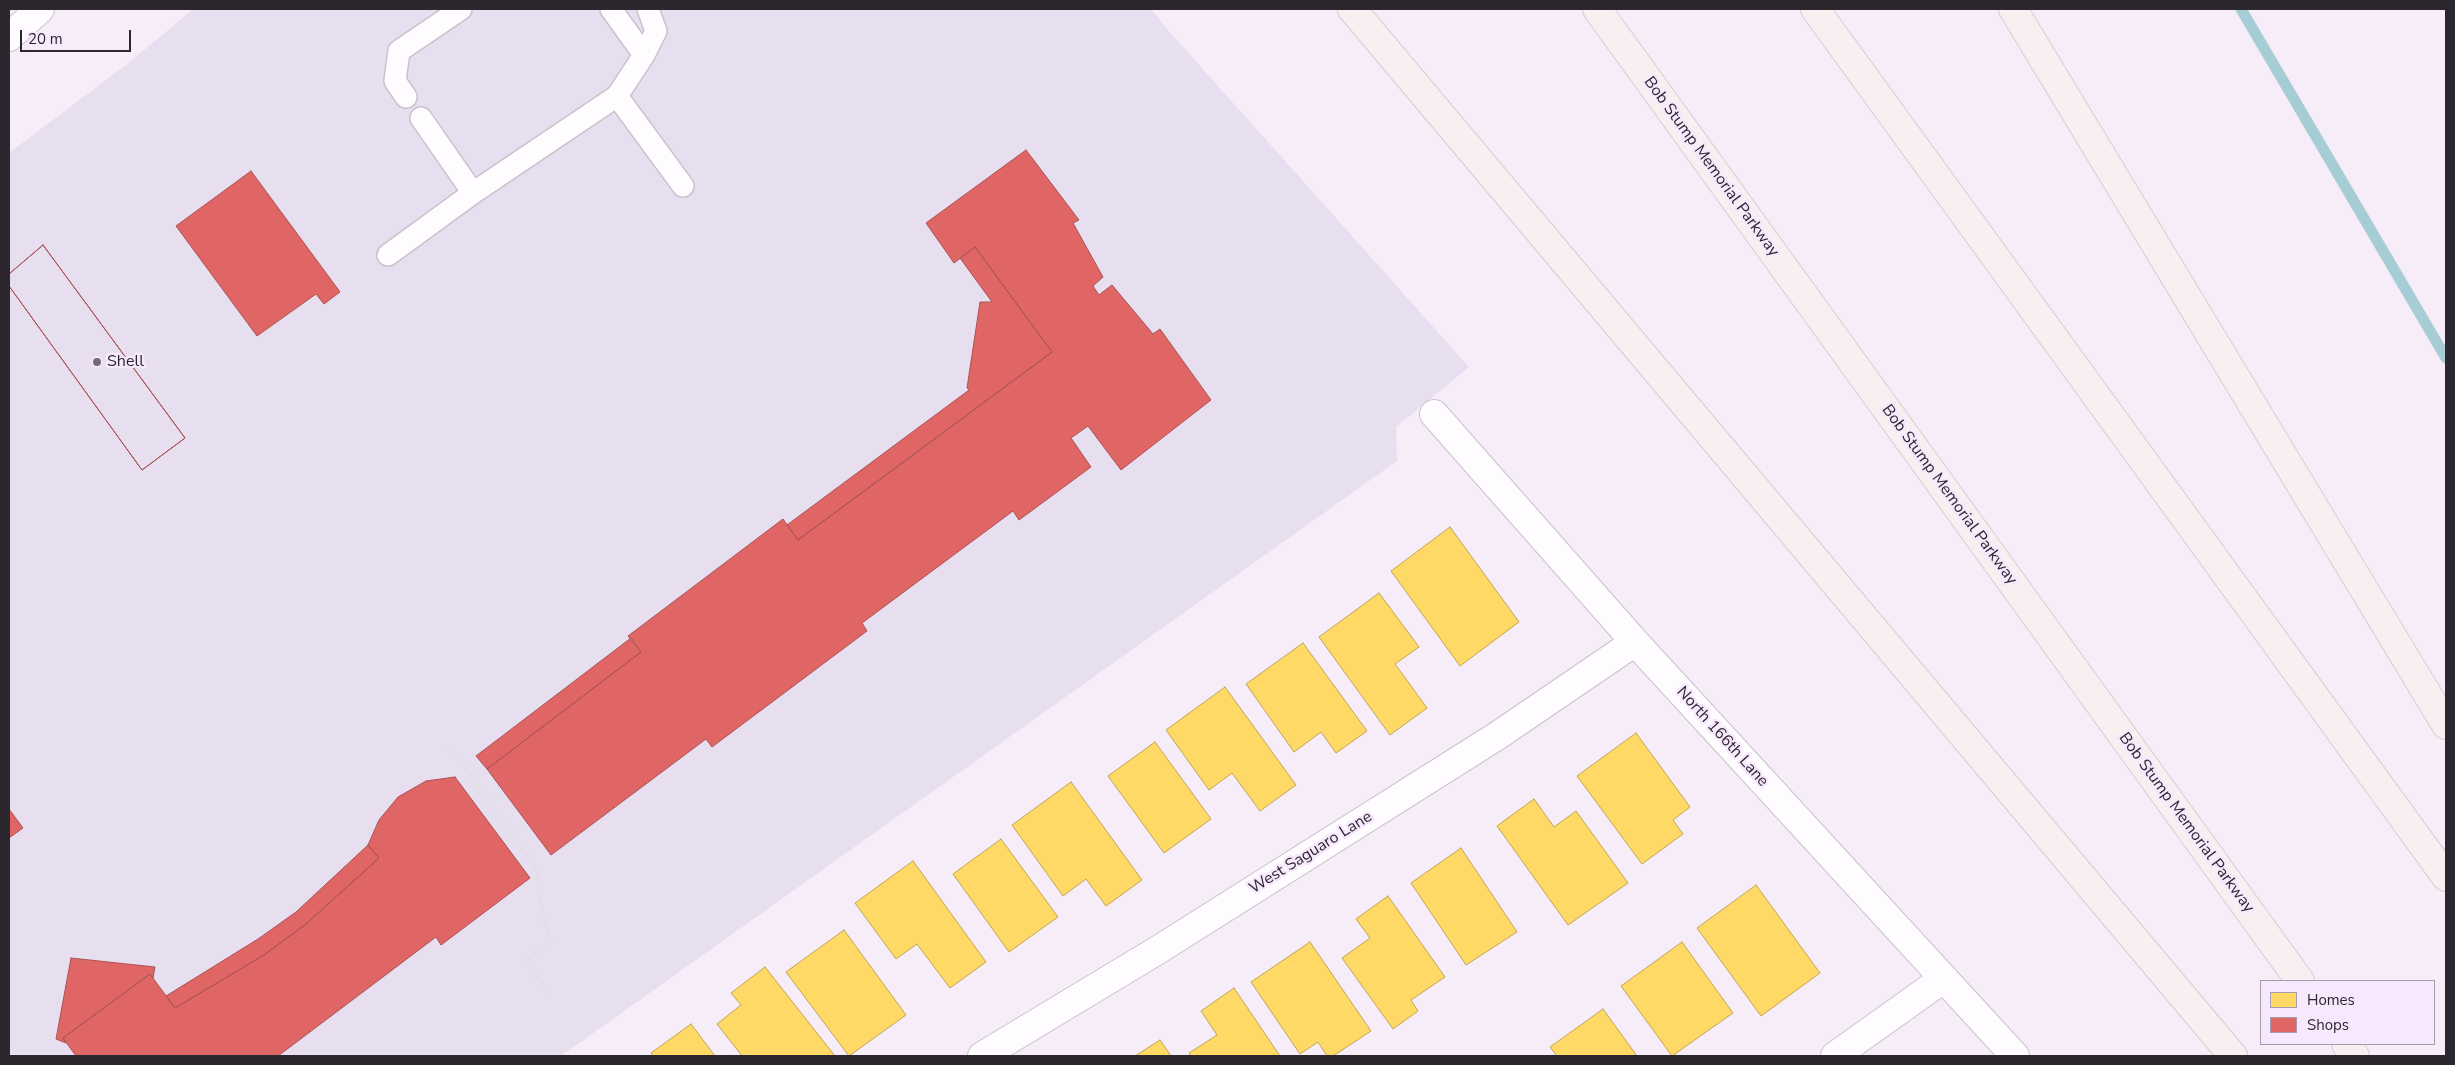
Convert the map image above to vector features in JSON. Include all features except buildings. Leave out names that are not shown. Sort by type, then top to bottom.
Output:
[{"type":"highway","points":[[1352,9],[2233,1056]]},
{"type":"highway","name":"Bob Stump Memorial Parkway","points":[[1597,9],[2299,980]]},
{"type":"highway","points":[[1815,9],[2446,877]]},
{"type":"highway","points":[[2013,9],[2446,725]]},
{"type":"highway","points":[[2347,1045],[2355,1056]]},
{"type":"street","points":[[9,38],[40,9]]},
{"type":"street","name":"North 166th Lane","points":[[1434,414],[1635,642],[2015,1056]]},
{"type":"street","name":"West Saguaro Lane","points":[[982,1056],[1158,950],[1497,736],[1635,642]]},
{"type":"street","points":[[1835,1056],[1944,979]]},
{"type":"lane","points":[[406,97],[395,80],[399,51],[461,9]]},
{"type":"lane","points":[[611,9],[644,56]]},
{"type":"lane","points":[[388,255],[473,193],[618,96],[644,56],[656,31],[648,9]]},
{"type":"lane","points":[[618,96],[683,186]]},
{"type":"lane","points":[[421,118],[473,193]]},
{"type":"path","points":[[448,749],[460,761],[535,866],[543,916],[551,941],[526,961],[548,992]]},
{"type":"shaded area","points":[[193,9],[1151,9],[1469,367],[1396,427],[1397,461],[561,1056],[9,1056],[9,153],[130,62]]},
{"type":"waterway","points":[[2241,9],[2446,358]]},
{"type":"place","name":"Shell","points":[[97,362]]}]
